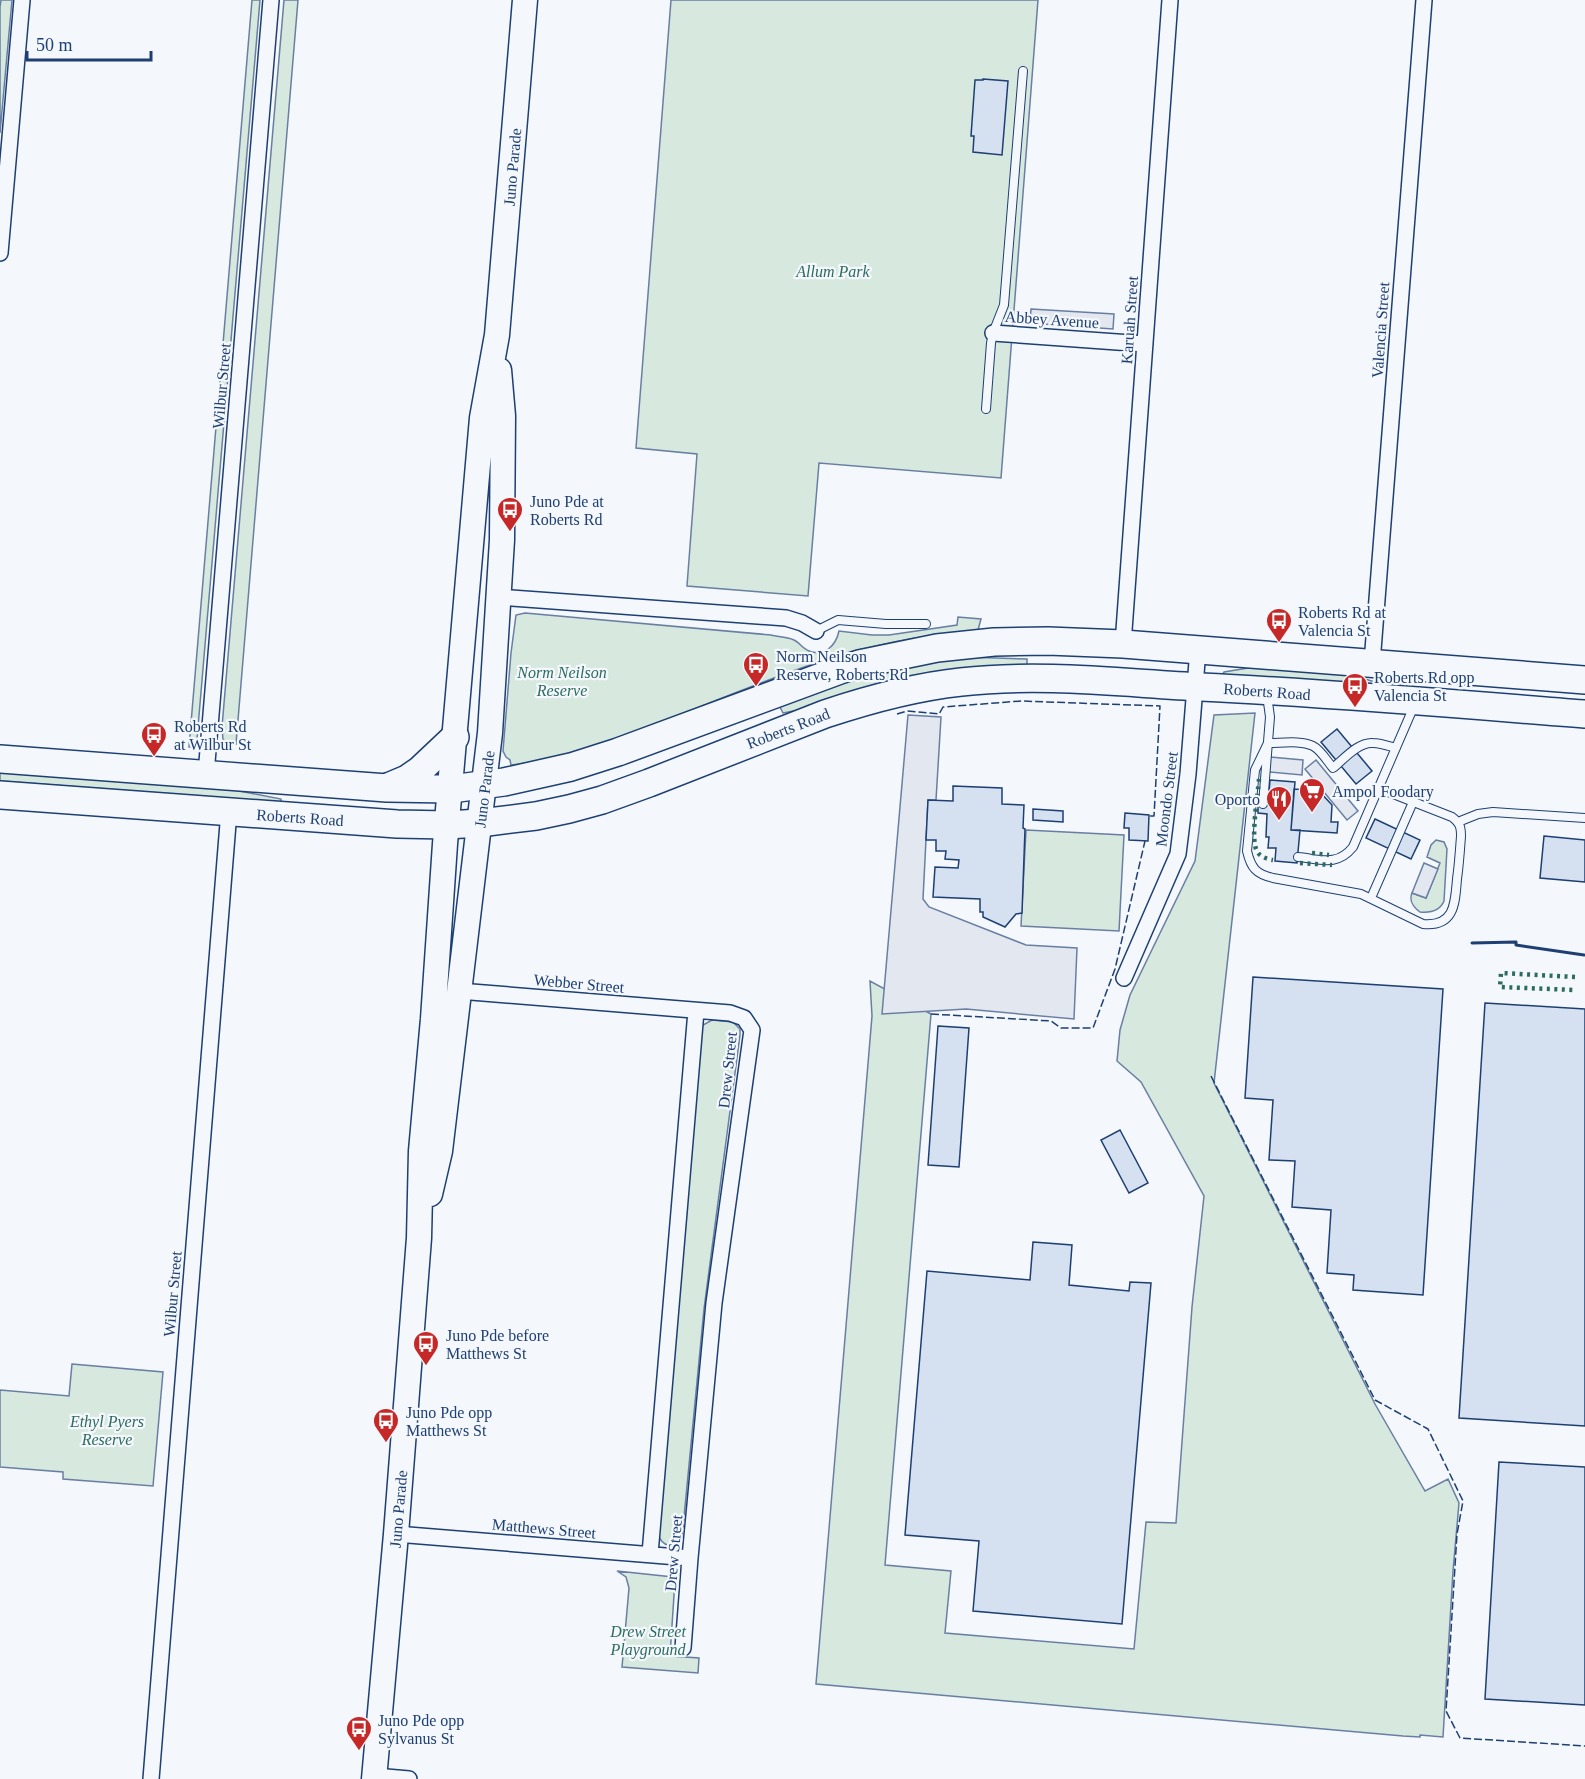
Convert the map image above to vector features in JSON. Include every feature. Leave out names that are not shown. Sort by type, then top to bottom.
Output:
[{"type":"highway","points":[[0,759],[387,788],[450,789],[485,785],[530,777],[592,761],[859,664],[937,648],[994,642],[1048,641],[1123,644],[1585,680]]},
{"type":"highway","name":"Roberts Road","points":[[0,795],[397,824],[480,823],[536,816],[602,800],[825,714],[895,693],[963,682],[1006,679],[1266,691],[1585,714]]},
{"type":"highway","points":[[387,788],[420,770],[455,737]]},
{"type":"main road","name":"Juno Parade","points":[[375,1777],[419,1238],[421,1151],[450,789],[482,418],[497,335],[525,0]]},
{"type":"main road","name":"Juno Parade","points":[[419,1238],[440,1151],[490,733],[502,540],[503,416],[497,335]]},
{"type":"street","points":[[0,253],[22,0]]},
{"type":"street","name":"Wilbur Street","points":[[206,774],[271,0]]},
{"type":"street","name":"Karuah Street","points":[[1123,644],[1170,0]]},
{"type":"street","name":"Valencia Street","points":[[1372,663],[1424,0]]},
{"type":"street","name":"Abbey Avenue","points":[[993,333],[1145,344]]},
{"type":"street","points":[[499,597],[786,618],[802,622],[816,631]]},
{"type":"street","name":"Moondo Street","points":[[1124,978],[1178,854],[1188,774],[1197,649]]},
{"type":"street","name":"Wilbur Street","points":[[151,1779],[229,812]]},
{"type":"street","name":"Webber Street","points":[[459,991],[696,1011]]},
{"type":"street","name":"Drew Street","points":[[650,1554],[696,1011],[738,1014],[749,1023],[752,1036],[714,1303],[683,1648]]},
{"type":"street","name":"Matthews Street","points":[[396,1534],[690,1558]]},
{"type":"street","points":[[375,1777],[409,1779]]},
{"type":"lane","points":[[986,409],[993,333],[1004,305],[1023,71]]},
{"type":"lane","points":[[816,631],[838,620],[886,624],[926,624]]},
{"type":"lane","points":[[1263,804],[1270,717],[1266,691]]},
{"type":"lane","points":[[1298,857],[1334,861],[1347,854],[1353,847],[1416,702]]},
{"type":"lane","points":[[1269,742],[1312,746],[1333,768],[1361,745],[1375,742],[1396,748]]},
{"type":"lane","points":[[1269,742],[1255,770],[1247,851],[1254,870],[1273,878],[1351,891],[1371,898],[1423,924],[1430,925],[1443,921],[1449,915],[1455,902],[1461,836],[1458,822],[1452,817],[1378,788]]},
{"type":"lane","points":[[1371,898],[1413,802]]},
{"type":"lane","points":[[1458,822],[1478,814],[1493,812],[1585,818]]},
{"type":"green space","points":[[1,0],[12,0],[0,133],[0,7]]},
{"type":"green space","points":[[252,0],[260,0],[197,739],[194,748],[189,747]]},
{"type":"green space","points":[[284,0],[298,0],[236,744],[223,740],[222,727]]},
{"type":"green space","name":"Allum Park","points":[[671,0],[1038,0],[1001,478],[819,463],[808,596],[687,586],[697,454],[636,448]]},
{"type":"green space","name":"Norm Neilson Reserve","points":[[525,613],[771,635],[792,639],[807,650],[815,652],[829,648],[839,631],[889,635],[957,625],[958,617],[981,619],[978,630],[899,641],[841,655],[599,744],[565,755],[511,765],[503,751],[511,653],[516,615]]},
{"type":"green space","points":[[966,657],[1027,659],[1027,666],[783,713],[779,705],[853,679],[911,665]]},
{"type":"green space","points":[[1248,668],[1352,675],[1375,682],[1374,686],[1222,675],[1224,672]]},
{"type":"green space","points":[[1255,713],[1214,1083],[1375,1404],[1425,1491],[1448,1479],[1459,1503],[1443,1737],[1403,1736],[816,1684],[872,1016],[870,981],[931,1014],[885,1565],[951,1571],[945,1633],[1134,1649],[1146,1522],[1176,1523],[1192,1307],[1204,1196],[1141,1082],[1117,1061],[1120,1030],[1130,995],[1195,861],[1214,715]]},
{"type":"green space","points":[[0,772],[234,790],[281,799],[281,802],[0,781]]},
{"type":"green space","points":[[1026,830],[1124,835],[1119,931],[1021,926]]},
{"type":"green space","points":[[1436,840],[1444,842],[1447,849],[1444,901],[1435,911],[1420,912],[1412,903],[1411,896],[1412,893],[1426,898],[1440,863],[1427,857],[1431,845]]},
{"type":"green space","points":[[712,1020],[733,1022],[740,1029],[740,1035],[704,1309],[682,1538],[676,1544],[669,1545],[662,1542],[658,1534],[701,1030],[703,1025]]},
{"type":"green space","name":"Ethyl Pyers Reserve","points":[[72,1364],[163,1372],[153,1486],[63,1479],[63,1472],[0,1467],[0,1390],[69,1396]]},
{"type":"green space","name":"Drew Street Playground","points":[[617,1571],[673,1577],[675,1580],[670,1656],[699,1658],[698,1673],[622,1667],[629,1588],[626,1577]]},
{"type":"shaded area","points":[[1031,309],[1114,314],[1113,329],[1030,323]]},
{"type":"shaded area","points":[[908,715],[941,717],[936,800],[928,800],[923,899],[929,907],[1026,945],[1077,948],[1074,1019],[966,1009],[882,1014]]},
{"type":"shaded area","points":[[1270,757],[1303,760],[1302,775],[1269,772]]},
{"type":"shaded area","points":[[1316,760],[1358,811],[1347,820],[1305,769]]},
{"type":"shaded area","points":[[1424,863],[1438,869],[1426,898],[1412,893]]},
{"type":"building","points":[[975,80],[1008,81],[1002,155],[973,152],[974,136],[971,136]]},
{"type":"building","points":[[1337,729],[1372,771],[1356,784],[1321,742]]},
{"type":"building","name":"Oporto","points":[[1270,780],[1295,782],[1291,830],[1300,830],[1297,863],[1275,861],[1276,848],[1268,848],[1267,814],[1258,813],[1258,804],[1268,804]]},
{"type":"building","points":[[953,786],[1002,788],[1002,804],[1024,805],[1022,913],[1016,914],[1005,927],[983,917],[983,912],[980,912],[980,899],[933,897],[935,867],[958,868],[959,860],[945,859],[946,851],[936,851],[936,840],[926,840],[928,800],[953,801]]},
{"type":"building","name":"Ampol Foodary","points":[[1294,789],[1319,791],[1332,805],[1331,822],[1338,822],[1337,833],[1291,830]]},
{"type":"building","points":[[1033,809],[1063,811],[1063,822],[1033,820]]},
{"type":"building","points":[[1125,813],[1149,815],[1148,841],[1129,840],[1129,828],[1124,828]]},
{"type":"building","points":[[1375,819],[1420,840],[1411,859],[1366,838]]},
{"type":"building","points":[[1544,836],[1585,840],[1585,882],[1540,878]]},
{"type":"building","points":[[1253,977],[1443,989],[1423,1295],[1353,1290],[1354,1275],[1327,1273],[1331,1210],[1292,1207],[1295,1161],[1269,1160],[1273,1100],[1245,1098]]},
{"type":"building","points":[[1485,1003],[1585,1009],[1585,1426],[1459,1418]]},
{"type":"building","points":[[938,1026],[969,1028],[959,1167],[928,1165]]},
{"type":"building","points":[[1120,1130],[1148,1183],[1129,1193],[1101,1140]]},
{"type":"building","points":[[1033,1242],[1072,1245],[1069,1285],[1129,1291],[1130,1282],[1151,1283],[1122,1624],[973,1611],[979,1541],[905,1535],[927,1271],[1030,1280]]},
{"type":"building","points":[[1499,1462],[1585,1467],[1585,1705],[1485,1699]]},
{"type":"hedge","points":[[1259,779],[1254,827],[1255,845],[1260,855],[1273,860]]},
{"type":"hedge","points":[[1312,853],[1329,855]]},
{"type":"hedge","points":[[1300,863],[1332,865]]},
{"type":"hedge","points":[[1575,977],[1501,973],[1500,987],[1575,990]]},
{"type":"fence","points":[[897,714],[907,711],[939,714],[943,707],[1021,701],[1160,706],[1154,816],[1149,816]]},
{"type":"fence","points":[[931,1014],[1051,1021],[1061,1028],[1093,1028],[1115,969],[1145,841]]},
{"type":"fence","points":[[1211,1076],[1375,1400],[1428,1429],[1463,1501],[1457,1534],[1446,1711],[1460,1738],[1585,1746]]},
{"type":"wall","points":[[1472,943],[1516,942],[1516,945],[1584,955]]},
{"type":"place","name":"Juno Pde at Roberts Rd","points":[[510,533]]},
{"type":"place","name":"Roberts Rd at Valencia St","points":[[1279,644]]},
{"type":"place","name":"Norm Neilson Reserve, Roberts Rd","points":[[756,688]]},
{"type":"place","name":"Roberts Rd opp Valencia St","points":[[1355,709]]},
{"type":"place","name":"Roberts Rd at Wilbur St","points":[[154,758]]},
{"type":"place","name":"Ampol Foodary","points":[[1312,814]]},
{"type":"place","name":"Oporto","points":[[1279,822]]},
{"type":"place","name":"Juno Pde before Matthews St","points":[[426,1367]]},
{"type":"place","name":"Juno Pde opp Matthews St","points":[[386,1444]]},
{"type":"place","name":"Juno Pde opp Sylvanus St","points":[[359,1752]]}]
